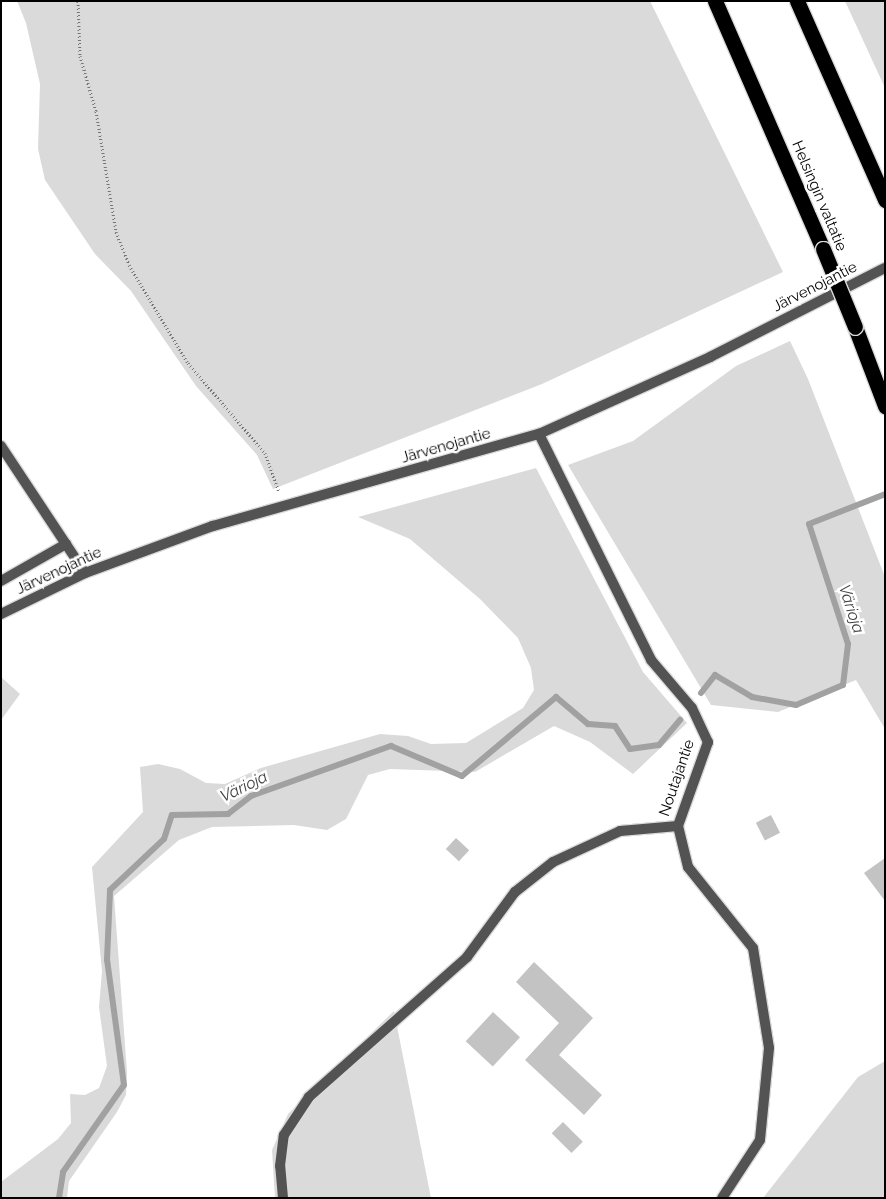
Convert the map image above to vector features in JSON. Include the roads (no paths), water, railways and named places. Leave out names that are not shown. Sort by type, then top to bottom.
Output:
[{"type":"highway","name":"Helsingin valtatie","points":[[714,1],[823,249],[885,406]]},
{"type":"highway","points":[[797,1],[885,200]]},
{"type":"street","name":"Järvenojantie","points":[[1,614],[85,573],[213,526],[539,434],[710,357],[885,268]]},
{"type":"street","name":"Noutajantie","points":[[283,1198],[280,1166],[284,1135],[309,1097],[467,957],[515,892],[553,862],[620,831],[678,826],[708,742],[692,708],[651,660],[539,434]]},
{"type":"street","points":[[1,446],[85,573]]},
{"type":"street","points":[[1,581],[66,544]]},
{"type":"street","points":[[678,826],[688,867],[752,948],[769,1048],[760,1140],[722,1198]]},
{"type":"waterway","name":"Värioja","points":[[701,693],[715,675],[752,697],[796,705],[843,685],[848,644],[809,524],[885,494]]},
{"type":"waterway","name":"Värioja","points":[[59,1198],[63,1172],[124,1085],[107,960],[110,890],[164,839],[172,815],[228,814],[251,796],[391,746],[462,776],[556,697],[588,724],[615,726],[630,749],[659,745],[680,720]]}]
